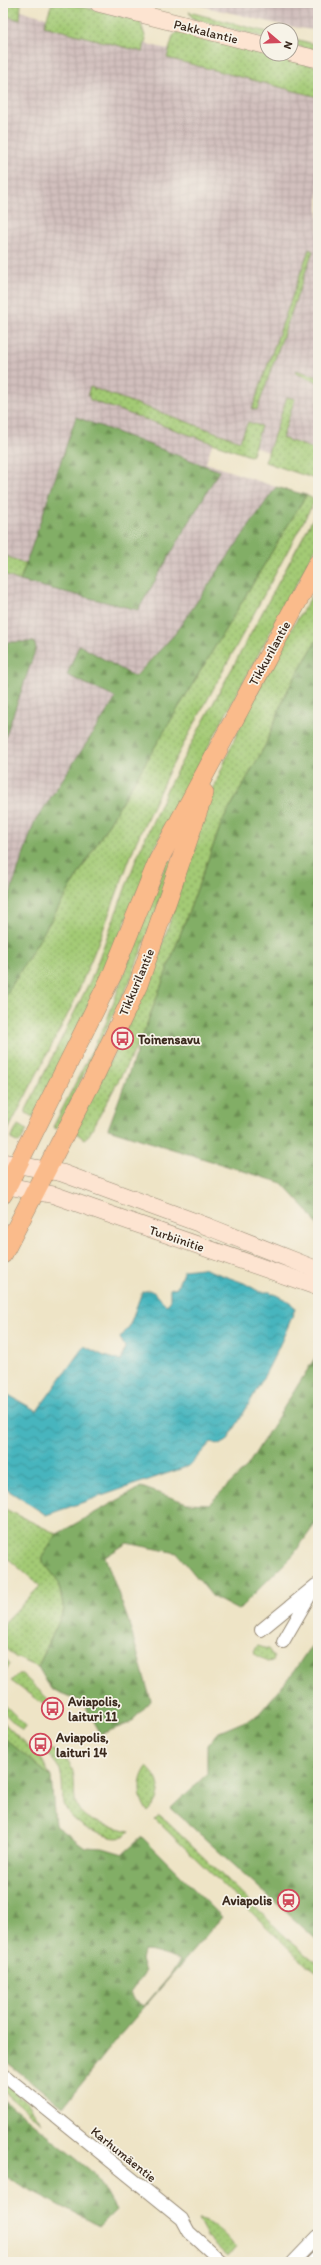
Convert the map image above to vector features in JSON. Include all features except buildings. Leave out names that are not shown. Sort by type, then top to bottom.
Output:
[{"type":"main road","name":"Tikkurilantie","points":[[4,1188],[11,1163],[112,975],[158,861],[318,563]]},
{"type":"main road","name":"Tikkurilantie","points":[[3,1254],[95,1075],[138,985],[181,864],[221,743]]},
{"type":"street","name":"Pakkalantie","points":[[98,3],[259,44]]},
{"type":"street","points":[[299,55],[318,60]]},
{"type":"street","points":[[11,1163],[46,1169]]},
{"type":"street","name":"Turbiinitie","points":[[46,1169],[72,1176],[209,1227],[318,1270]]},
{"type":"street","points":[[4,1188],[35,1191]]},
{"type":"street","name":"Turbiinitie","points":[[35,1191],[54,1195],[318,1287]]},
{"type":"street","points":[[261,1630],[317,1584]]},
{"type":"street","points":[[283,1642],[317,1584]]},
{"type":"street","name":"Karhumäentie","points":[[3,2074],[182,2219],[190,2232],[222,2262]]},
{"type":"street","points":[[293,2262],[318,2236]]},
{"type":"street","points":[[312,2262],[318,2256]]},
{"type":"shaded area","points":[[189,3],[318,3],[318,31],[299,28],[299,22],[269,22]]},
{"type":"shaded area","points":[[3,6],[318,89],[318,451],[279,456],[216,432],[206,463],[276,487],[174,635],[134,677],[80,645],[67,675],[116,698],[34,823],[3,915]]},
{"type":"green space","points":[[3,3],[21,3],[20,20],[3,15]]},
{"type":"green space","points":[[52,3],[67,3],[140,21],[146,39],[143,52],[44,26]]},
{"type":"green space","points":[[189,12],[259,30],[259,36],[193,19]]},
{"type":"green space","points":[[178,31],[259,52],[259,62],[299,62],[318,67],[318,97],[167,58],[173,36]]},
{"type":"green space","points":[[299,40],[318,45],[318,52],[299,46]]},
{"type":"green space","points":[[309,249],[313,251],[257,410],[252,409]]},
{"type":"green space","points":[[296,370],[318,377],[318,382],[295,373]]},
{"type":"green space","points":[[90,387],[240,441],[248,422],[261,426],[252,455],[250,456],[90,400],[88,393]]},
{"type":"green space","points":[[287,397],[295,399],[282,438],[314,449],[318,438],[318,480],[265,462]]},
{"type":"green space","points":[[76,417],[219,471],[138,610],[20,581]]},
{"type":"green space","points":[[276,487],[306,495],[3,1000],[3,915],[34,823],[116,698],[67,675],[79,645],[135,677],[174,635]]},
{"type":"green space","points":[[306,495],[315,500],[168,773],[136,842],[100,938],[73,1004],[3,1140],[3,1000]]},
{"type":"green space","points":[[318,509],[318,544],[159,838],[103,978],[33,1117],[26,1113],[26,1110],[92,977],[137,857],[168,787]]},
{"type":"green space","points":[[3,555],[26,564],[20,581],[3,574]]},
{"type":"green space","points":[[318,587],[318,638],[286,693],[265,746],[222,822],[142,1037],[89,1135],[84,1139],[75,1132],[127,1025],[156,960],[171,918],[192,848],[217,780],[246,713],[298,617]]},
{"type":"green space","points":[[318,638],[318,1226],[307,1210],[282,1183],[108,1129],[222,822],[265,746],[286,693]]},
{"type":"green space","points":[[8,642],[34,642],[36,648],[3,744],[3,646]]},
{"type":"green space","points":[[168,859],[174,862],[130,981],[57,1129],[53,1127],[106,1023],[150,902]]},
{"type":"green space","points":[[18,1125],[27,1130],[19,1143],[11,1139]]},
{"type":"green space","points":[[318,1353],[318,1520],[293,1555],[238,1610],[213,1597],[177,1553],[127,1543],[105,1557],[128,1620],[151,1701],[130,1723],[101,1734],[83,1702],[51,1689],[38,1667],[64,1610],[58,1581],[41,1559],[57,1534],[141,1487],[187,1503],[209,1504],[246,1468]]},
{"type":"green space","points":[[3,1508],[57,1534],[42,1559],[58,1581],[64,1610],[38,1667],[15,1657],[3,1646],[3,1624],[40,1586],[3,1554]]},
{"type":"green space","points":[[318,1639],[318,1941],[171,1808],[207,1774],[207,1745],[217,1733],[257,1716],[290,1677],[308,1650]]},
{"type":"green space","points":[[258,1646],[268,1649],[274,1657],[273,1661],[267,1662],[255,1654],[254,1649]]},
{"type":"green space","points":[[3,1656],[10,1664],[4,1674],[3,1673]]},
{"type":"green space","points":[[18,1674],[22,1674],[48,1699],[43,1704],[11,1681]]},
{"type":"green space","points":[[3,1703],[26,1726],[22,1731],[3,1712]]},
{"type":"green space","points":[[3,1722],[42,1760],[51,1777],[3,1737]]},
{"type":"green space","points":[[3,1737],[51,1777],[55,1825],[85,1847],[103,1848],[123,1854],[142,1837],[222,1917],[121,2034],[63,2107],[3,2059]],"holes":[[[143,1951],[180,1960],[170,1976],[144,2006],[134,2001],[130,1993],[145,1972],[141,1960]]]},
{"type":"green space","points":[[49,1748],[64,1757],[70,1765],[74,1779],[75,1801],[83,1814],[95,1822],[129,1831],[127,1834],[119,1838],[110,1837],[86,1828],[73,1819],[65,1806],[63,1799],[62,1781],[59,1768],[45,1752]]},
{"type":"green space","points":[[147,1767],[156,1778],[159,1790],[153,1807],[148,1812],[142,1801],[140,1790],[140,1784]]},
{"type":"green space","points":[[158,1816],[162,1817],[290,1941],[318,1964],[318,1973],[305,1964],[155,1819]]},
{"type":"green space","points":[[3,2082],[28,2103],[42,2123],[3,2091]]},
{"type":"green space","points":[[3,2099],[96,2175],[116,2210],[100,2226],[3,2176]]},
{"type":"green space","points":[[198,2220],[214,2226],[236,2247],[228,2257],[207,2237]]},
{"type":"water","points":[[202,1268],[244,1283],[260,1292],[270,1292],[290,1302],[295,1309],[264,1376],[227,1441],[220,1445],[211,1442],[189,1466],[46,1515],[3,1487],[3,1392],[37,1411],[84,1346],[104,1356],[121,1361],[125,1347],[120,1338],[129,1327],[142,1292],[149,1290],[155,1293],[166,1305],[170,1302],[170,1289],[177,1287],[184,1270]]},
{"type":"place","name":"Toinensavu","points":[[123,1039]]},
{"type":"place","name":"Aviapolis, laituri 11","points":[[53,1708]]},
{"type":"place","name":"Aviapolis, laituri 14","points":[[41,1744]]},
{"type":"place","name":"Aviapolis","points":[[288,1900]]}]
